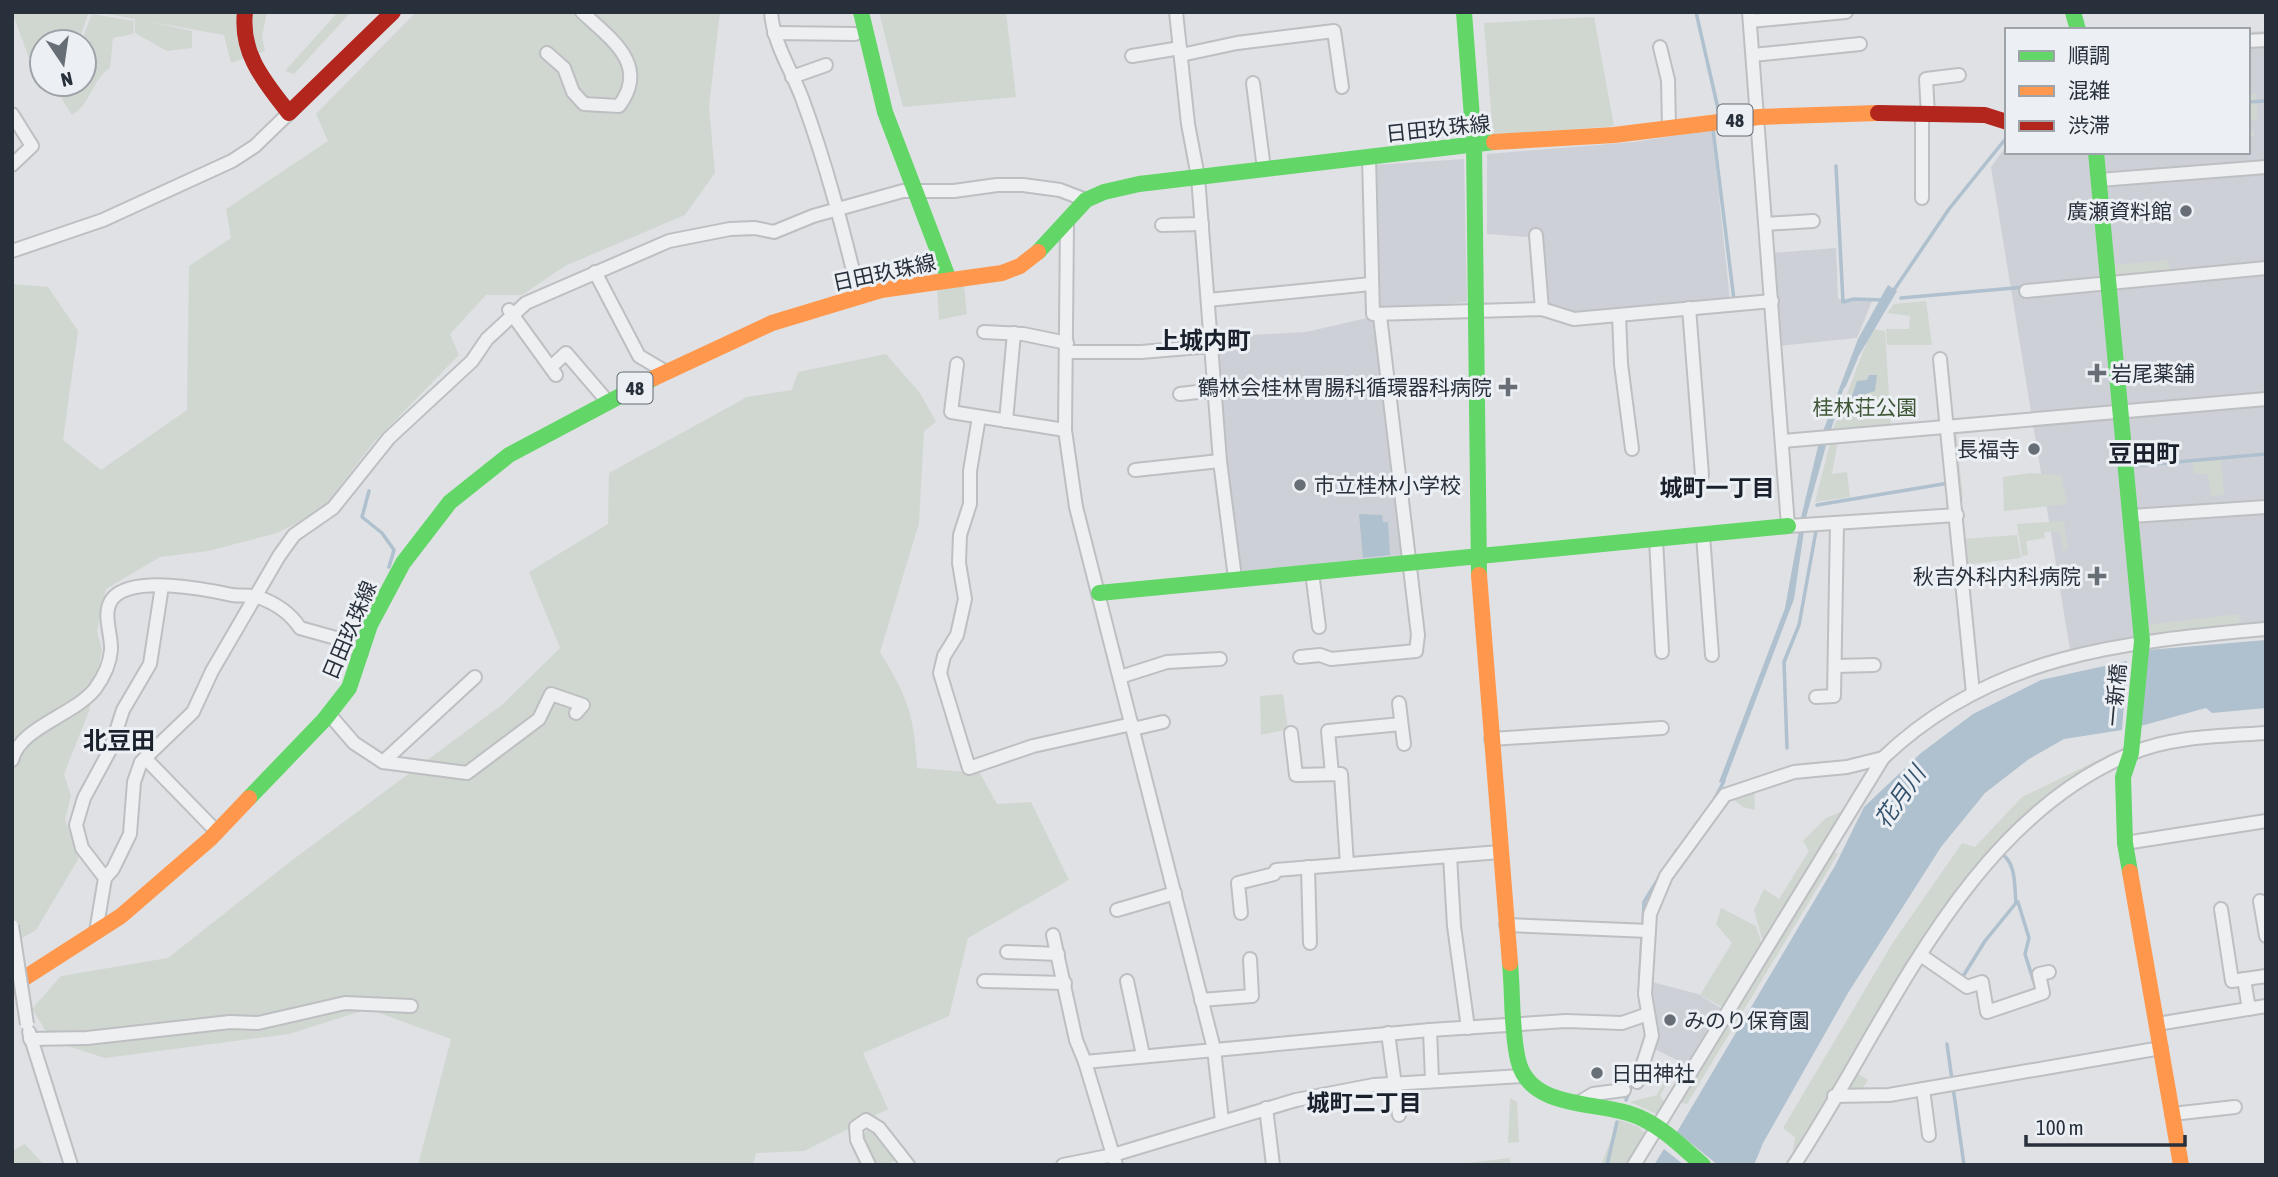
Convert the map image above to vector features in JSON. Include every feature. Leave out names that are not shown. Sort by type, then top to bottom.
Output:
[{"type":"street","points":[[245,12],[242,26],[243,46],[289,113]]},
{"type":"street","points":[[12,251],[103,220],[232,161],[255,146],[393,12]]},
{"type":"street","points":[[547,53],[564,68],[573,92],[584,104],[619,106],[629,93],[631,70],[618,46],[582,12]]},
{"type":"street","points":[[771,12],[774,33],[839,208],[859,296]]},
{"type":"street","points":[[861,12],[885,112],[949,280]]},
{"type":"street","points":[[1176,12],[1188,124],[1198,177],[1220,461],[1235,579]]},
{"type":"street","points":[[1464,12],[1474,144],[1477,556],[1514,1025],[1522,1076],[1539,1093],[1635,1114],[1658,1127],[1703,1165]]},
{"type":"street","points":[[1799,526],[1783,441],[1749,17],[1846,12]]},
{"type":"street","points":[[1132,56],[1334,31],[1342,87]]},
{"type":"street","points":[[774,33],[856,34]]},
{"type":"street","points":[[1753,55],[1860,44]]},
{"type":"street","points":[[1660,47],[1668,80],[1669,126]]},
{"type":"street","points":[[792,77],[826,65]]},
{"type":"street","points":[[1922,198],[1926,79],[1959,75]]},
{"type":"street","points":[[1253,83],[1264,169]]},
{"type":"street","name":"日田玖珠線","points":[[12,986],[121,916],[217,832],[329,714],[349,688],[384,594],[450,502],[509,455],[666,372],[772,323],[859,296],[949,280],[989,277],[1020,267],[1045,247],[1086,200],[1104,192],[1139,184],[1474,144],[1614,135],[1669,126],[1759,117],[1853,111],[1985,115],[2005,121]]},
{"type":"street","points":[[12,114],[32,146],[12,165]]},
{"type":"street","name":"一新橋","points":[[2096,154],[2142,640],[2131,753],[2123,777],[2125,843],[2181,1165]]},
{"type":"street","points":[[1368,157],[1373,314],[1380,316],[1542,309],[1574,319],[1772,301]]},
{"type":"street","points":[[2099,180],[2266,167]]},
{"type":"street","points":[[96,932],[105,878],[113,869],[130,834],[136,770],[193,712],[212,671],[257,597],[260,586],[294,535],[332,509],[389,438],[472,361],[510,312],[668,241],[730,229],[755,228],[774,232],[878,196],[913,191],[1023,185],[1060,190],[1086,200]]},
{"type":"street","points":[[1067,221],[1065,430],[1076,507],[1214,1049],[1222,1121]]},
{"type":"street","points":[[1766,224],[1813,221]]},
{"type":"street","points":[[1162,226],[1202,224]]},
{"type":"street","points":[[1536,235],[1542,309]]},
{"type":"street","points":[[2026,290],[2266,268]]},
{"type":"street","points":[[595,272],[639,356],[666,372]]},
{"type":"street","points":[[1208,300],[1371,284]]},
{"type":"street","points":[[1689,308],[1702,475]]},
{"type":"street","points":[[510,312],[554,371],[566,353],[608,402]]},
{"type":"street","points":[[1619,315],[1621,364],[1632,449]]},
{"type":"street","points":[[1300,657],[1320,655],[1331,659],[1416,651],[1418,635],[1380,316]]},
{"type":"street","points":[[984,332],[1014,333],[1067,347],[1141,352],[1212,346]]},
{"type":"street","points":[[1006,421],[1014,333]]},
{"type":"street","points":[[1940,359],[1973,693]]},
{"type":"street","points":[[957,364],[951,412],[1065,430]]},
{"type":"street","points":[[1180,394],[1215,390]]},
{"type":"street","points":[[1783,441],[1948,429],[2266,399]]},
{"type":"street","points":[[979,417],[970,471],[970,504],[960,535],[959,563],[965,599],[957,635],[944,656],[940,673],[969,768],[1033,746],[1163,722]]},
{"type":"street","points":[[1135,470],[1220,461]]},
{"type":"street","points":[[2131,516],[2266,507]]},
{"type":"street","points":[[1099,593],[1656,539],[1956,515]]},
{"type":"street","points":[[1816,697],[1834,696],[1837,523]]},
{"type":"street","points":[[1703,535],[1712,655]]},
{"type":"street","points":[[1656,539],[1662,652]]},
{"type":"street","points":[[1312,572],[1319,626]]},
{"type":"street","points":[[105,878],[82,848],[76,825],[83,798],[110,750],[123,710],[150,664],[162,586]]},
{"type":"street","points":[[12,760],[18,745],[31,734],[71,712],[95,689],[105,671],[111,649],[106,625],[110,600],[120,592],[162,586],[203,588],[257,597],[294,618],[300,628],[343,640],[361,653]]},
{"type":"street","points":[[1633,1165],[1883,758],[1913,730],[1973,693],[2038,665],[2142,640],[2266,629]]},
{"type":"street","points":[[1120,677],[1167,662],[1220,659]]},
{"type":"street","points":[[1836,666],[1874,666]]},
{"type":"street","points":[[383,762],[475,677]]},
{"type":"street","points":[[329,714],[354,743],[383,762],[467,773],[539,719],[551,694],[583,705],[576,713]]},
{"type":"street","points":[[1399,703],[1404,744]]},
{"type":"street","points":[[1332,774],[1328,732],[1401,724]]},
{"type":"street","points":[[1491,738],[1662,728]]},
{"type":"street","points":[[1291,733],[1296,775],[1341,774],[1347,864]]},
{"type":"street","points":[[1794,1165],[1922,956],[1996,850],[2051,803],[2096,771],[2131,753],[2217,736],[2266,733]]},
{"type":"street","points":[[145,758],[217,832]]},
{"type":"street","points":[[1637,1082],[1652,1036],[1643,1016],[1645,931],[1650,914],[1666,876],[1725,795],[1794,772],[1847,767],[1883,758]]},
{"type":"street","points":[[2125,843],[2266,821]]},
{"type":"street","points":[[1241,913],[1238,883],[1274,874],[1276,870],[1500,852]]},
{"type":"street","points":[[1450,856],[1454,926],[1468,1028]]},
{"type":"street","points":[[1308,867],[1310,943]]},
{"type":"street","points":[[1117,910],[1175,893]]},
{"type":"street","points":[[2260,901],[2266,936]]},
{"type":"street","points":[[2221,909],[2232,981],[2266,976]]},
{"type":"street","points":[[1506,925],[1645,931]]},
{"type":"street","points":[[12,926],[30,1039],[64,1136],[71,1165]]},
{"type":"street","points":[[1053,935],[1076,1040],[1115,1160]]},
{"type":"street","points":[[1007,952],[1058,954]]},
{"type":"street","points":[[1922,956],[1967,987],[1982,982],[1987,1012],[2043,993],[2039,974],[2049,972]]},
{"type":"street","points":[[1201,1000],[1252,996],[1250,959]]},
{"type":"street","points":[[2244,979],[2249,1009]]},
{"type":"street","points":[[984,981],[1065,983]]},
{"type":"street","points":[[1127,981],[1143,1055]]},
{"type":"street","points":[[30,1039],[87,1038],[230,1023],[258,1023],[345,1003],[411,1006]]},
{"type":"street","points":[[2157,1024],[2266,1006]]},
{"type":"street","points":[[1085,1062],[1388,1033],[1566,1021],[1622,1023],[1643,1016]]},
{"type":"street","points":[[1430,1030],[1432,1080]]},
{"type":"street","points":[[1388,1033],[1399,1115]]},
{"type":"street","points":[[1834,1096],[1867,1097],[1923,1089],[2161,1048]]},
{"type":"street","points":[[1063,1165],[1115,1160],[1222,1121],[1296,1100],[1394,1084],[1522,1076]]},
{"type":"street","points":[[1923,1089],[1929,1135]]},
{"type":"street","points":[[1578,1102],[1593,1094],[1624,1090]]},
{"type":"street","points":[[2172,1114],[2235,1107]]},
{"type":"street","points":[[1266,1108],[1273,1165]]},
{"type":"street","points":[[869,1165],[857,1140],[856,1127],[866,1120],[878,1128],[908,1165]]},
{"type":"shaded area","points":[[2266,31],[2266,624],[2137,636],[2070,650],[1991,167],[2005,148],[2005,154],[2250,154],[2250,32]]},
{"type":"shaded area","points":[[1712,130],[1730,301],[1567,314],[1548,304],[1540,238],[1487,234],[1487,154],[1634,142]]},
{"type":"shaded area","points":[[1464,159],[1467,302],[1377,310],[1373,165]]},
{"type":"shaded area","points":[[1836,248],[1838,299],[1872,301],[1857,338],[1778,346],[1771,253]]},
{"type":"shaded area","points":[[1367,318],[1379,326],[1403,557],[1239,572],[1215,337],[1306,332]]},
{"type":"shaded area","points":[[1648,981],[1698,994],[1722,1009],[1692,1067],[1652,1048]]},
{"type":"green space","points":[[12,12],[89,12],[83,28],[28,28],[28,55]]},
{"type":"green space","points":[[96,12],[267,12],[262,37],[265,51],[231,63],[224,35],[146,21],[192,31],[192,48],[167,51],[135,33],[135,19]]},
{"type":"green space","points":[[338,12],[351,12],[294,74],[285,71]]},
{"type":"green space","points":[[416,12],[720,12],[709,107],[715,173],[685,215],[565,266],[522,295],[486,295],[450,334],[459,355],[373,443],[320,512],[277,533],[208,551],[160,557],[106,589],[97,631],[102,650],[89,711],[64,774],[71,796],[65,820],[79,858],[36,930],[12,944],[12,284],[48,287],[78,331],[63,440],[101,470],[187,410],[189,266],[231,238],[226,209],[328,141],[316,114]]},
{"type":"green space","points":[[879,12],[1006,12],[1016,97],[903,107]]},
{"type":"green space","points":[[92,14],[134,21],[133,34],[113,38],[110,68],[98,80],[98,28],[86,28]]},
{"type":"green space","points":[[1594,17],[1614,126],[1493,135],[1484,23]]},
{"type":"green space","points":[[2250,93],[2256,94],[2258,119],[2250,120]]},
{"type":"green space","points":[[61,98],[87,98],[83,105],[72,115]]},
{"type":"green space","points":[[2168,260],[2171,271],[2115,276],[2114,265]]},
{"type":"green space","points":[[964,286],[967,314],[939,320],[937,289]]},
{"type":"green space","points":[[1926,301],[1932,345],[1887,345],[1886,329],[1909,329],[1910,316],[1887,313],[1894,304]]},
{"type":"green space","name":"桂林荘公園","points":[[1872,329],[1885,331],[1891,429],[1832,432]]},
{"type":"green space","points":[[886,354],[920,393],[936,422],[924,431],[919,523],[880,652],[908,707],[917,768],[980,773],[997,804],[1031,802],[1069,880],[968,938],[949,1016],[863,1053],[888,1109],[804,1151],[756,1153],[753,1165],[418,1165],[451,1039],[368,1009],[289,1034],[105,1058],[52,1041],[32,1009],[61,976],[168,958],[291,861],[503,704],[560,648],[529,572],[608,524],[609,473],[747,397],[792,390],[798,372]]},
{"type":"green space","points":[[1951,430],[1956,430],[1963,500],[1959,500]]},
{"type":"green space","points":[[1831,440],[1838,440],[1832,474],[1847,472],[1850,497],[1815,502]]},
{"type":"green space","points":[[2221,460],[2224,495],[2211,496],[2208,474],[2194,474],[2192,462]]},
{"type":"green space","points":[[2030,473],[2061,475],[2067,504],[2004,511],[2003,477]]},
{"type":"green space","points":[[2064,521],[2068,550],[2063,551],[2060,531],[2044,532],[2045,538],[2026,541],[2028,555],[2022,556],[2017,524]]},
{"type":"green space","points":[[2017,535],[2021,558],[1965,565],[1962,539]]},
{"type":"green space","points":[[2239,614],[2240,627],[2149,635],[2146,625]]},
{"type":"green space","points":[[1283,694],[1288,729],[1261,735],[1260,696]]},
{"type":"green space","points":[[2100,759],[2101,765],[1987,855],[1792,1158],[1795,1137],[1783,1128],[1892,944],[1962,843],[1975,847],[2022,797]]},
{"type":"green space","points":[[1754,785],[1755,810],[1743,807],[1729,796]]},
{"type":"green space","points":[[1845,810],[1772,927],[1764,946],[1754,910],[1764,889],[1779,899],[1809,851],[1803,841],[1826,818]]},
{"type":"green space","points":[[1828,849],[1838,854],[1687,1104],[1680,1102]]},
{"type":"green space","points":[[1721,908],[1756,926],[1762,945],[1722,1007],[1700,995],[1732,943],[1716,924]]},
{"type":"green space","points":[[1852,1070],[1868,1080],[1860,1092],[1836,1095]]},
{"type":"green space","points":[[1664,1082],[1667,1083],[1660,1096],[1666,1105],[1659,1115],[1630,1102],[1657,1095]]},
{"type":"green space","points":[[1510,1098],[1517,1102],[1519,1142],[1508,1143]]},
{"type":"green space","points":[[1619,1120],[1637,1126],[1649,1136],[1630,1165],[1601,1165]]},
{"type":"green space","points":[[867,1129],[876,1129],[896,1159],[888,1165],[877,1165],[863,1137]]},
{"type":"green space","points":[[25,1144],[44,1165],[12,1165],[12,1151]]},
{"type":"green space","points":[[1510,1158],[1510,1165],[1450,1165]]},
{"type":"water","points":[[1888,285],[1897,291],[1848,374],[1830,433],[1822,434],[1858,339]]},
{"type":"water","points":[[1869,375],[1877,375],[1875,391],[1856,397],[1854,407],[1848,408],[1857,381],[1867,380]]},
{"type":"water","points":[[1819,442],[1827,442],[1805,521],[1800,522]]},
{"type":"water","points":[[1359,514],[1382,515],[1383,522],[1388,522],[1390,555],[1363,558]]},
{"type":"water","points":[[1799,531],[1804,531],[1794,599],[1724,784],[1719,782],[1785,608]]},
{"type":"water","points":[[2266,640],[2266,708],[2212,713],[2206,708],[2137,727],[2148,650]]},
{"type":"water","name":"花月川","points":[[2127,661],[2122,730],[2064,739],[2029,759],[1985,793],[1941,847],[1848,993],[1763,1143],[1754,1165],[1718,1165],[1677,1132],[1836,864],[1864,807],[1921,753],[1973,714],[2041,680]]},
{"type":"water","points":[[1664,1149],[1684,1165],[1654,1165]]},
{"type":"waterway","points":[[1696,12],[1719,113]]},
{"type":"waterway","points":[[2250,102],[2266,101]]},
{"type":"waterway","points":[[1713,129],[1734,300]]},
{"type":"waterway","points":[[1894,290],[1949,209],[2005,139]]},
{"type":"waterway","points":[[1836,166],[1843,302],[1854,299],[1882,300]]},
{"type":"waterway","points":[[1901,298],[2025,287]]},
{"type":"waterway","points":[[1844,386],[1856,358]]},
{"type":"waterway","points":[[2132,466],[2266,454]]},
{"type":"waterway","points":[[1817,505],[1949,483]]},
{"type":"waterway","points":[[369,491],[362,517],[382,533],[394,550],[389,567]]},
{"type":"waterway","points":[[1787,748],[1784,662],[1799,625],[1816,531]]},
{"type":"waterway","points":[[1713,802],[1724,781]]},
{"type":"waterway","points":[[1668,864],[1677,850]]},
{"type":"waterway","points":[[1962,978],[1985,941],[2016,903],[2012,868],[2000,852]]},
{"type":"waterway","points":[[1643,927],[1644,902],[1660,876]]},
{"type":"waterway","points":[[2018,902],[2029,938],[2025,954],[2037,992]]},
{"type":"waterway","points":[[1640,976],[1642,935]]},
{"type":"waterway","points":[[1947,1044],[1952,1080]]},
{"type":"waterway","points":[[1626,1100],[1633,1082]]},
{"type":"waterway","points":[[1953,1087],[1964,1165]]},
{"type":"waterway","points":[[1607,1165],[1617,1122]]},
{"type":"traffic: fast","points":[[861,12],[885,112],[949,280]]},
{"type":"traffic: fast","points":[[1464,12],[1474,144],[1479,575]]},
{"type":"traffic: fast","points":[[2073,12],[2077,28]]},
{"type":"traffic: fast","points":[[1038,252],[1086,200],[1104,192],[1139,184],[1494,142]]},
{"type":"traffic: fast","points":[[2096,154],[2142,641],[2131,753],[2123,777],[2125,843],[2130,872]]},
{"type":"traffic: fast","points":[[249,798],[324,720],[349,688],[370,625],[403,563],[450,502],[509,455],[654,378]]},
{"type":"traffic: fast","points":[[1099,593],[1788,526]]},
{"type":"traffic: fast","points":[[1510,963],[1516,1048],[1525,1077],[1537,1089],[1553,1097],[1643,1119],[1667,1134],[1703,1165]]},
{"type":"traffic: slow","points":[[1494,142],[1614,135],[1759,117],[1878,113]]},
{"type":"traffic: slow","points":[[654,378],[772,323],[881,290],[1002,273],[1020,266],[1038,252]]},
{"type":"traffic: slow","points":[[1479,575],[1510,963]]},
{"type":"traffic: slow","points":[[12,986],[121,916],[210,839],[249,798]]},
{"type":"traffic: slow","points":[[2130,872],[2181,1165]]},
{"type":"traffic: jam","points":[[245,12],[244,27],[250,54],[263,78],[289,113],[393,12]]},
{"type":"traffic: jam","points":[[1878,113],[1985,115],[2005,121]]},
{"type":"place","name":"廣瀬資料館","points":[[2186,211]]},
{"type":"place","name":"岩尾薬舗","points":[[2097,373]]},
{"type":"place","name":"鶴林会桂林胃腸科循環器科病院","points":[[1508,387]]},
{"type":"place","name":"長福寺","points":[[2034,449]]},
{"type":"place","name":"市立桂林小学校","points":[[1300,485]]},
{"type":"place","name":"秋吉外科内科病院","points":[[2097,576]]},
{"type":"place","name":"みのり保育園","points":[[1670,1020]]},
{"type":"place","name":"日田神社","points":[[1597,1073]]},
{"type":"district","name":"上城内町","points":[[1203,340]]},
{"type":"district","name":"豆田町","points":[[2144,453]]},
{"type":"district","name":"城町一丁目","points":[[1717,488]]},
{"type":"district","name":"北豆田","points":[[119,740]]},
{"type":"district","name":"城町二丁目","points":[[1364,1103]]}]
